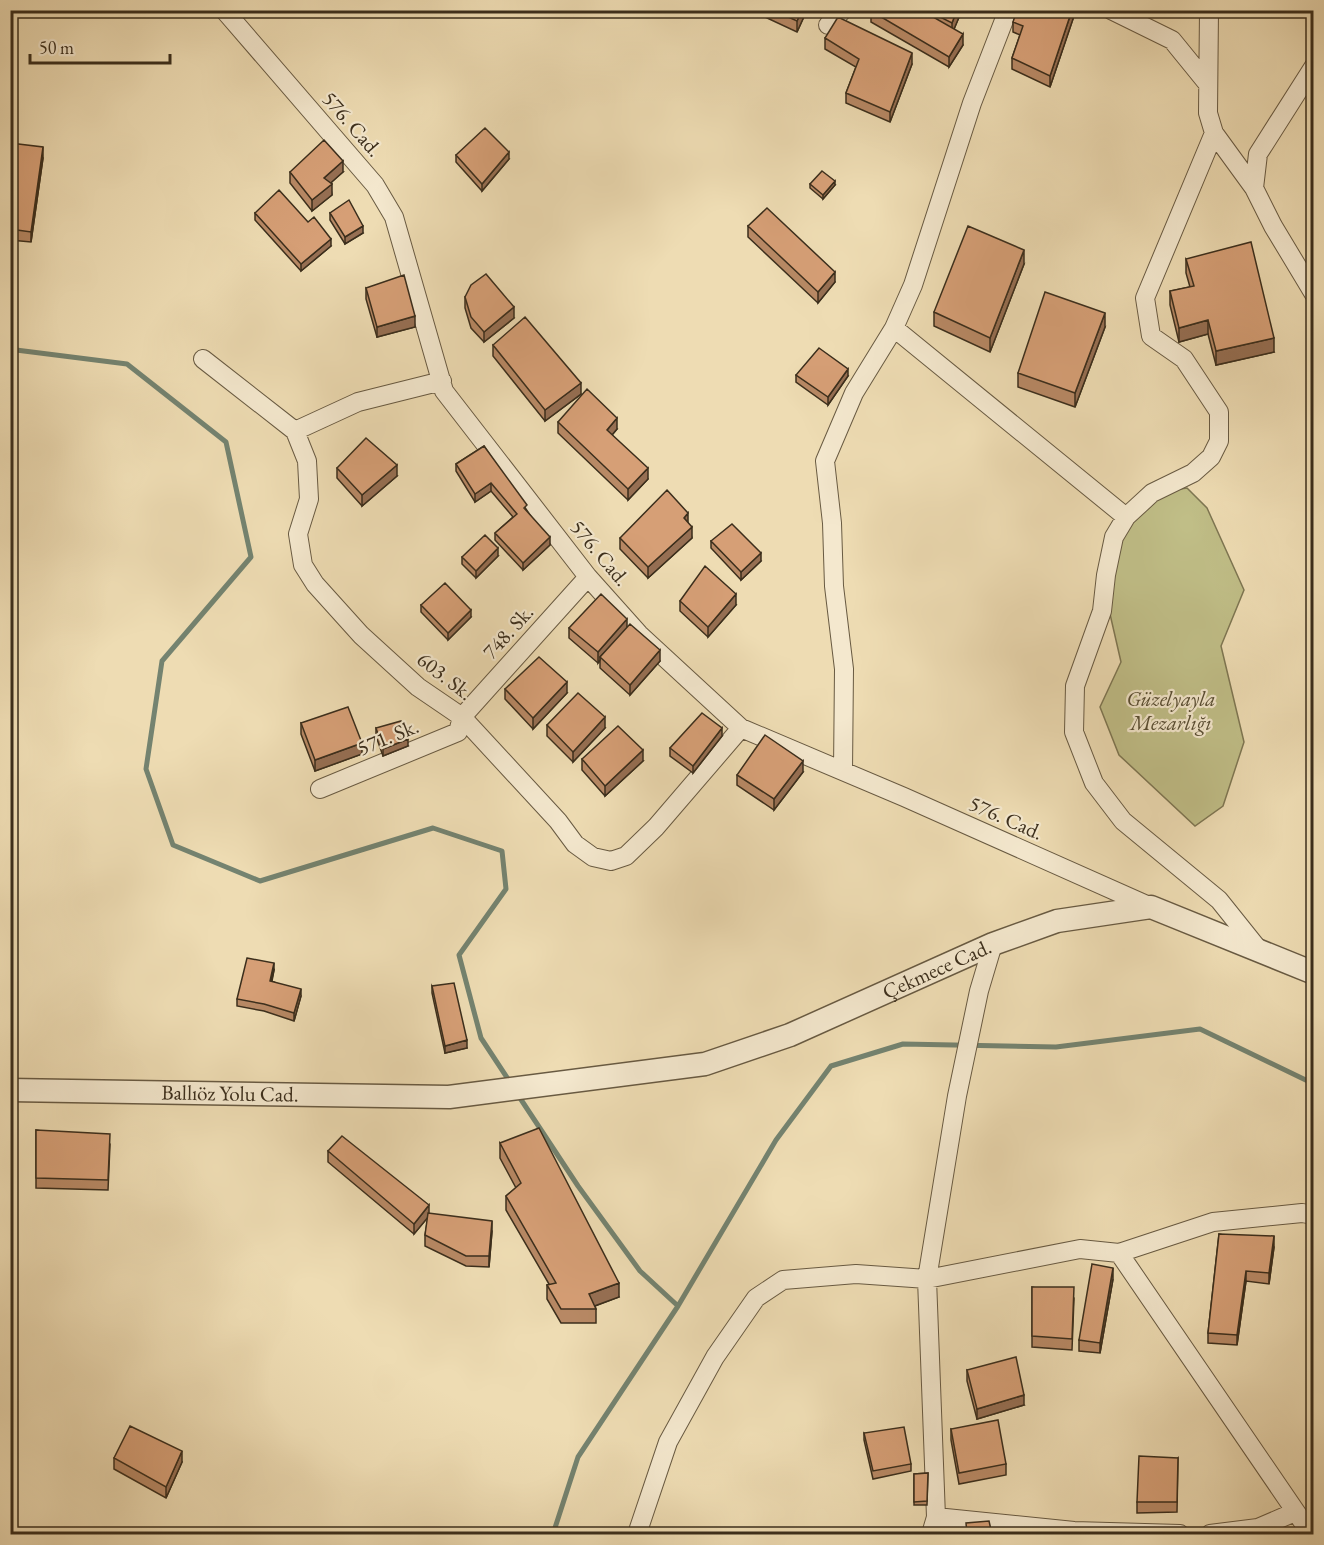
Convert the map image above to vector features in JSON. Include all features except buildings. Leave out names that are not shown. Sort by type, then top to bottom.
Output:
[{"type":"street","name":"576. Cad.","points":[[224,10],[375,185],[394,217],[444,391],[588,577],[639,634],[741,728],[1151,907]]},
{"type":"street","points":[[828,26],[843,10]]},
{"type":"street","points":[[843,771],[844,669],[834,586],[832,523],[825,461],[854,393],[894,328],[913,285],[972,103],[1008,10]]},
{"type":"street","points":[[1111,10],[1172,40],[1207,83]]},
{"type":"street","points":[[1209,10],[1208,113],[1214,133],[1254,188],[1273,226],[1314,294]]},
{"type":"street","points":[[1254,188],[1258,154],[1314,66]]},
{"type":"street","points":[[1214,133],[1145,298],[1151,336],[1184,359],[1219,412],[1219,441],[1211,457],[1193,473],[1152,493],[1126,517],[1114,537],[1106,575],[1102,611],[1075,686],[1074,732],[1094,783],[1123,822],[1219,900],[1260,950]]},
{"type":"street","points":[[894,328],[1126,517]]},
{"type":"street","points":[[203,359],[295,431],[358,402],[442,381]]},
{"type":"street","name":"603. Sk.","points":[[295,431],[307,461],[309,499],[298,534],[303,565],[315,584],[361,635],[418,687],[462,717],[558,821],[575,844],[593,857],[611,861],[626,856],[656,827],[741,728]]},
{"type":"street","name":"748. Sk.","points":[[462,717],[588,577]]},
{"type":"street","name":"571. Sk.","points":[[320,789],[458,732],[462,717]]},
{"type":"street","points":[[1151,907],[1314,973]]},
{"type":"street","name":"Çekmece Cad.","points":[[449,1097],[705,1064],[790,1035],[993,944],[1057,921],[1151,907]]},
{"type":"street","points":[[931,1534],[936,1517],[927,1279],[957,1096],[979,992],[993,944]]},
{"type":"street","name":"Ballıöz Yolu Cad.","points":[[10,1090],[449,1097]]},
{"type":"street","points":[[637,1534],[668,1442],[715,1357],[756,1298],[783,1280],[809,1276],[856,1274],[927,1279],[1080,1249],[1119,1253],[1213,1222],[1302,1213],[1314,1215]]},
{"type":"street","points":[[1119,1253],[1311,1534]]},
{"type":"street","points":[[1210,1534],[1258,1528],[1295,1512]]},
{"type":"street","points":[[936,1517],[1074,1531],[1180,1534]]},
{"type":"green space","name":"Güzelyayla Mezarlığı","points":[[1187,488],[1207,508],[1244,590],[1221,646],[1244,742],[1223,806],[1195,826],[1119,755],[1100,707],[1121,662],[1107,601],[1122,521],[1152,493]]},
{"type":"waterway","points":[[10,346],[16,350],[127,364],[226,442],[251,557],[162,661],[146,769],[173,845],[260,881],[433,828],[502,851],[506,889],[459,955],[481,1038],[510,1082]]},
{"type":"waterway","points":[[553,1534],[578,1457],[678,1306],[776,1140],[831,1066],[903,1044],[1056,1047],[1200,1029],[1314,1084]]},
{"type":"waterway","points":[[518,1095],[578,1186],[640,1271],[678,1306]]}]
